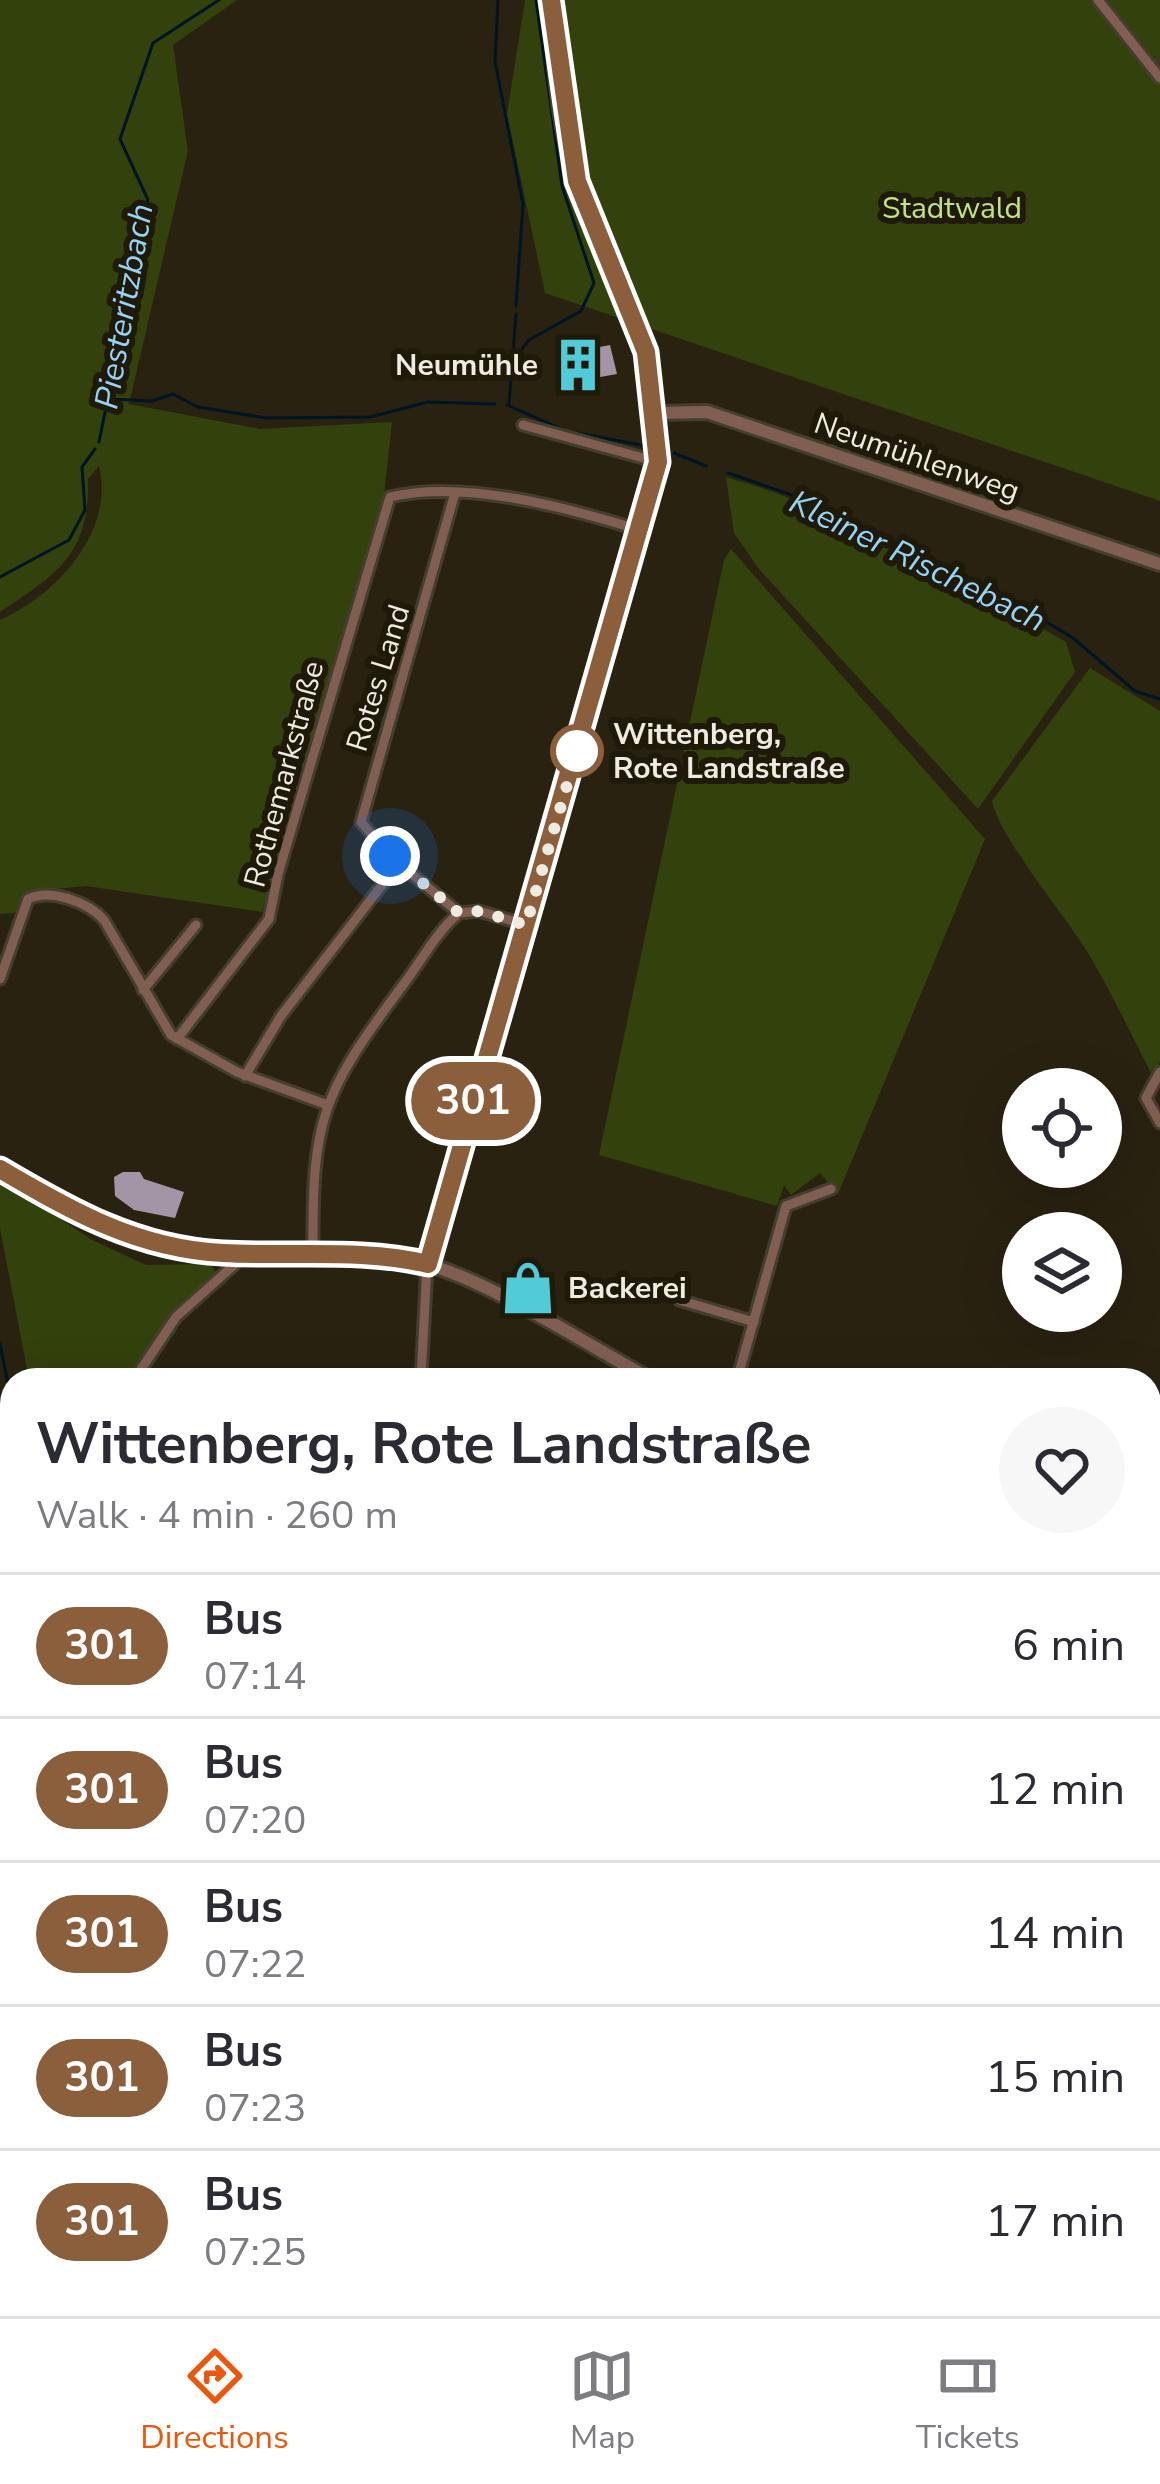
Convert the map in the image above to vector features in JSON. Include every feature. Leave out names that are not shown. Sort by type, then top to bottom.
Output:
[{"type":"street","points":[[423,1368],[428,1264],[658,462],[656,413],[639,329],[577,181],[551,0]]},
{"type":"street","points":[[1098,0],[1160,78]]},
{"type":"street","name":"Neumühlenweg","points":[[656,413],[712,414],[1160,564]]},
{"type":"street","points":[[523,425],[658,462]]},
{"type":"street","points":[[455,493],[561,507],[642,530]]},
{"type":"street","name":"Rothemarkstraße","points":[[177,1039],[272,913],[278,874],[390,496],[455,493]]},
{"type":"street","name":"Rotes Land","points":[[455,493],[361,817],[364,831],[459,913]]},
{"type":"street","points":[[245,1076],[281,1016],[399,863]]},
{"type":"street","points":[[0,980],[18,915],[28,899],[41,894],[95,910],[161,1024],[177,1039],[245,1076],[326,1104]]},
{"type":"street","points":[[313,1256],[312,1175],[326,1104],[355,1049],[459,913],[479,911],[526,925]]},
{"type":"street","points":[[143,989],[196,925]]},
{"type":"street","points":[[1160,1072],[1146,1098],[1160,1123]]},
{"type":"street","points":[[0,1168],[82,1216],[140,1240],[204,1252],[428,1264],[629,1368]]},
{"type":"street","points":[[741,1368],[786,1206],[830,1189]]},
{"type":"street","points":[[142,1368],[169,1325],[234,1265]]},
{"type":"street","points":[[680,1300],[754,1322]]},
{"type":"green space","points":[[0,0],[237,0],[173,45],[188,151],[129,404],[260,429],[392,422],[384,496],[262,912],[86,886],[32,891],[14,913],[0,914],[0,620],[42,595],[77,558],[90,537],[102,490],[99,466],[88,479],[83,526],[66,559],[0,612]]},
{"type":"green space","name":"Stadtwald","points":[[525,0],[1160,0],[1160,501],[545,293],[507,114]]},
{"type":"green space","points":[[726,477],[858,528],[1066,642],[1075,672],[978,809],[759,569],[734,533]]},
{"type":"green space","points":[[731,549],[985,839],[838,1194],[820,1173],[791,1195],[784,1185],[777,1206],[599,1155],[724,560]]},
{"type":"green space","points":[[1090,668],[1160,711],[1160,1062],[1152,1075],[1091,958],[1020,856],[992,801]]},
{"type":"green space","points":[[0,1179],[92,1240],[146,1265],[210,1264],[216,1272],[162,1325],[135,1368],[27,1368],[0,1228]]},
{"type":"building","name":"Neumühle","points":[[610,345],[617,374],[567,383],[563,360],[595,355],[594,348]]},
{"type":"building","points":[[140,1172],[144,1179],[184,1192],[175,1218],[134,1210],[115,1196],[114,1177]]},
{"type":"waterway","name":"Piesteritzbach","points":[[99,442],[148,200],[120,139],[153,43],[219,0]]},
{"type":"waterway","name":"Kleiner Rischebach","points":[[498,0],[495,62],[523,204],[516,306]]},
{"type":"waterway","points":[[511,363],[529,340],[581,311],[594,283],[562,186],[536,0]]},
{"type":"waterway","name":"Kleiner Rischebach","points":[[509,404],[516,314]]},
{"type":"waterway","points":[[110,399],[152,401],[173,394],[198,407],[266,418],[370,417],[428,402],[495,404]]},
{"type":"waterway","name":"Kleiner Rischebach","points":[[507,405],[566,431],[647,446]]},
{"type":"waterway","name":"Piesteritzbach","points":[[0,577],[69,540],[85,510],[82,467],[95,449]]},
{"type":"waterway","name":"Kleiner Rischebach","points":[[674,453],[706,466]]},
{"type":"waterway","name":"Kleiner Rischebach","points":[[728,473],[812,502],[1012,601],[1073,638],[1135,691],[1160,699]]},
{"type":"waterway","name":"Piesteritzbach","points":[[0,1344],[5,1368]]},
{"type":"bus line","name":"301","points":[[0,1169],[95,1223],[158,1244],[221,1253],[403,1258],[428,1264],[650,506],[658,462],[658,422],[646,352],[582,200],[570,151],[551,0]]},
{"type":"place","name":"Neumühle","points":[[578,365]]},
{"type":"place","name":"Wittenberg, Rote Landstraße","points":[[577,751]]},
{"type":"place","name":"Backerei","points":[[528,1288]]},
{"type":"route","points":[[390,856],[459,913],[479,911],[526,925],[577,751]]}]
